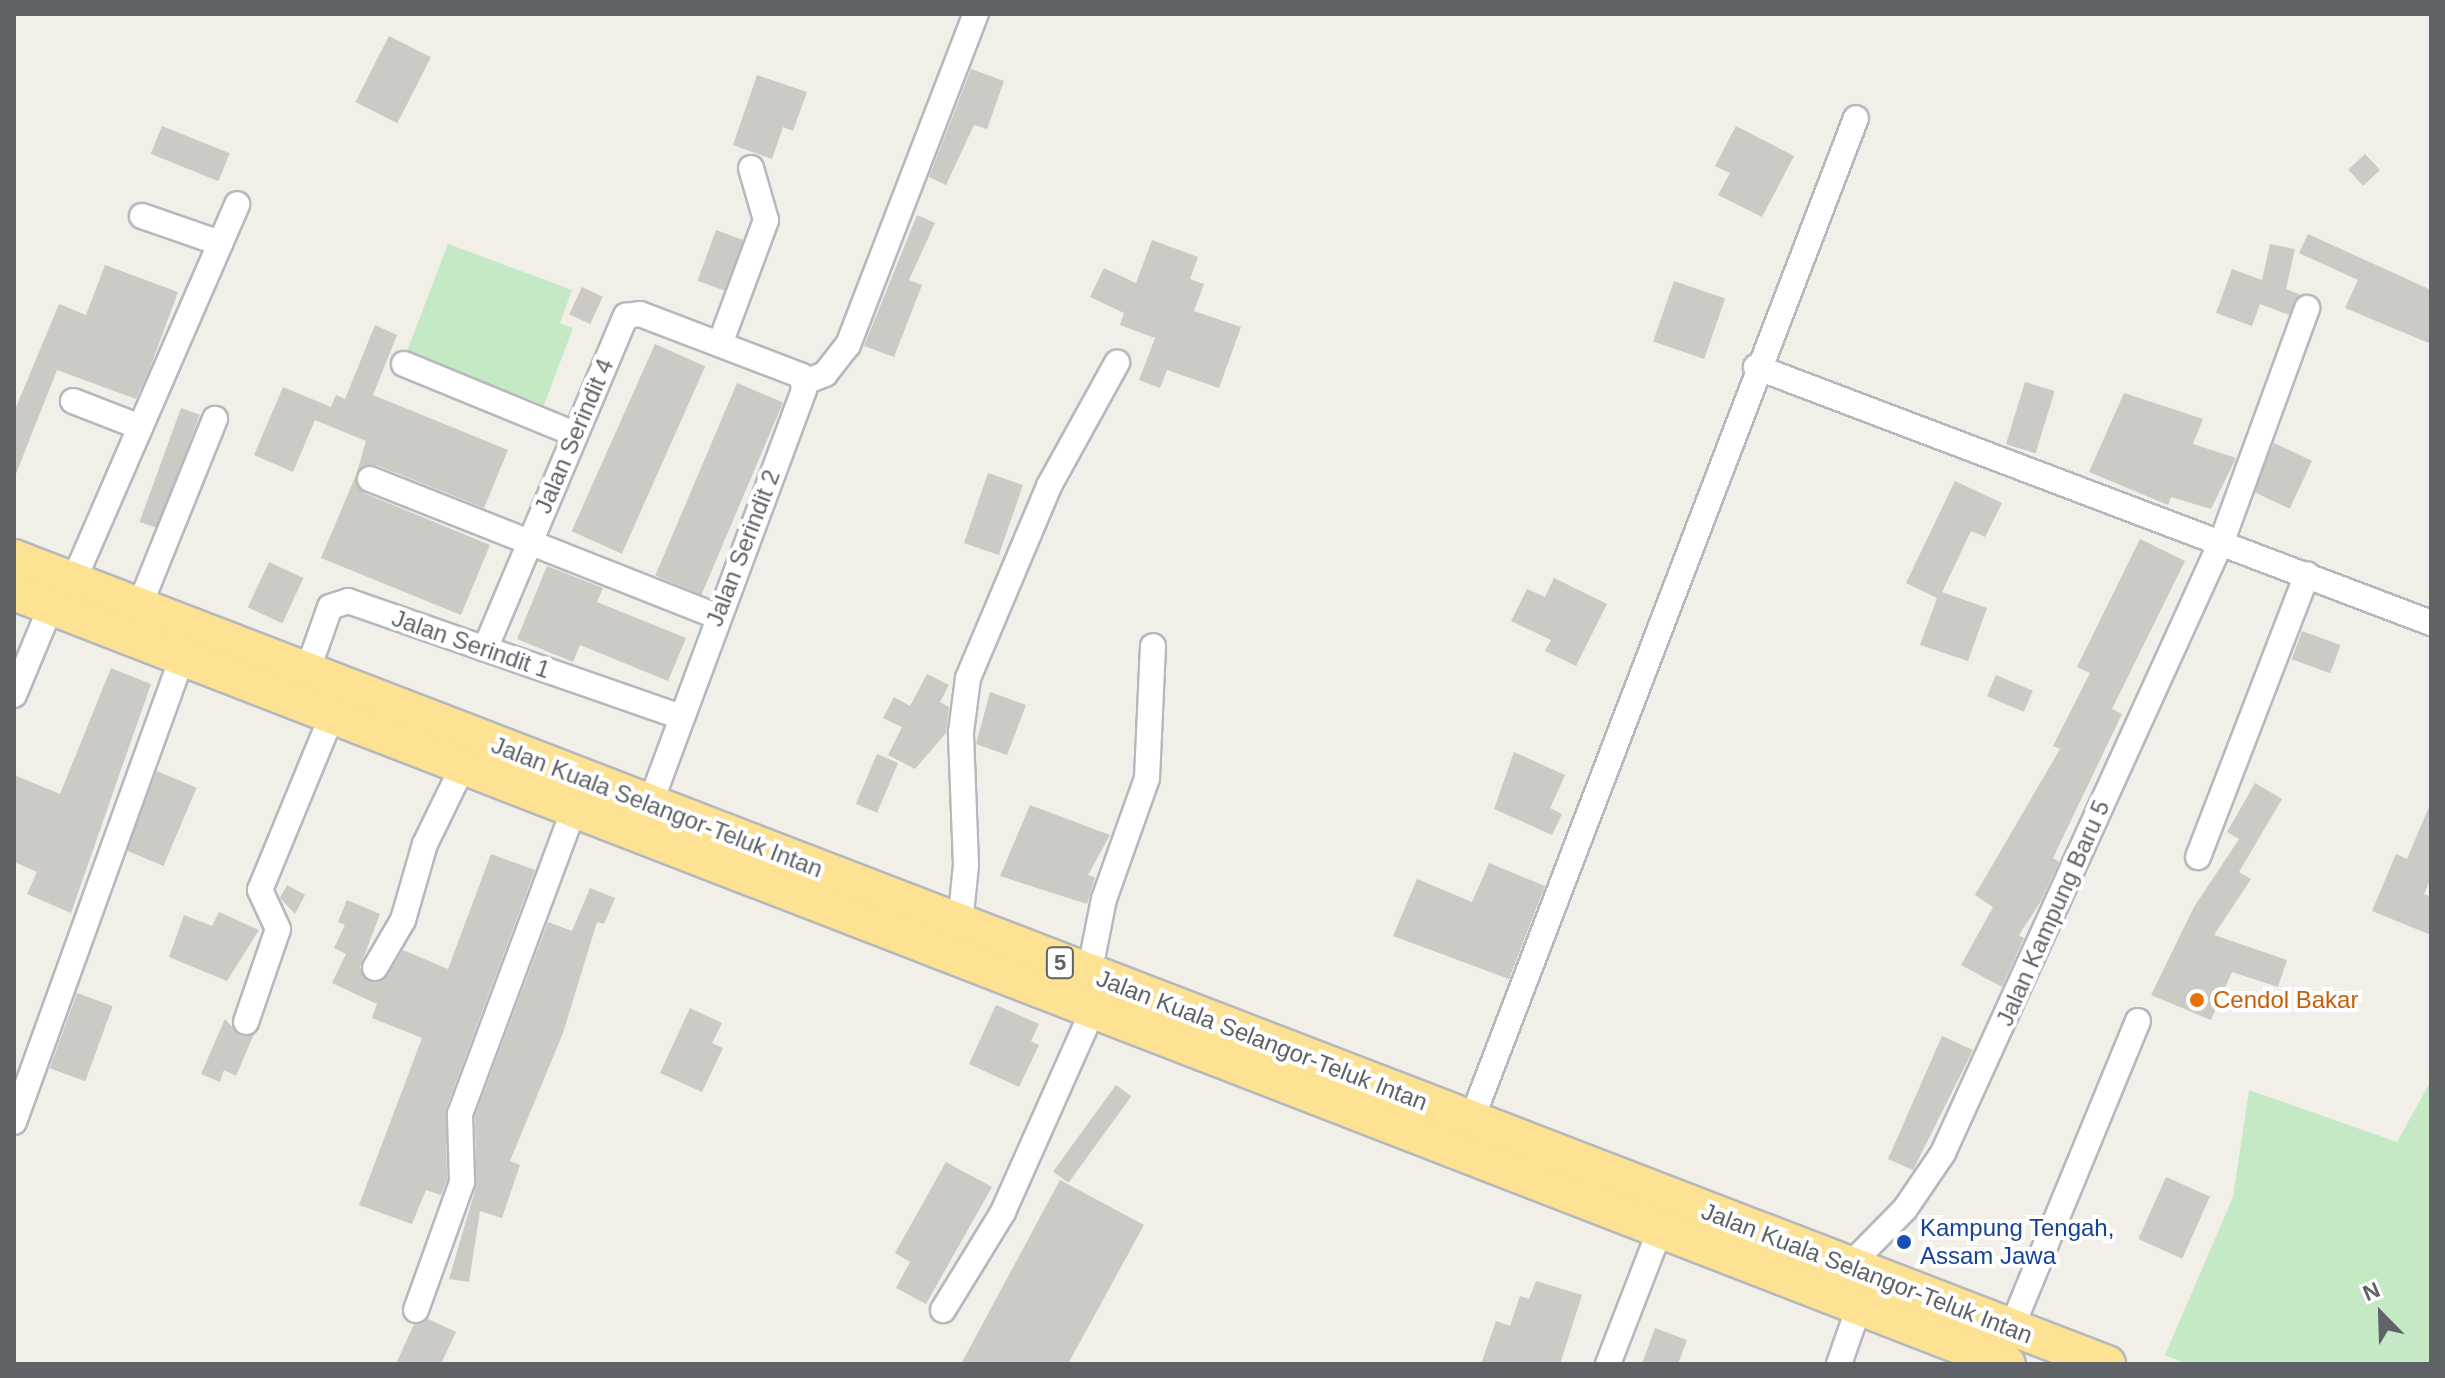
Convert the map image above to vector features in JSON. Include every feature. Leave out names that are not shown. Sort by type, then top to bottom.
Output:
[{"type":"highway","name":"Jalan Kuala Selangor-Teluk Intan","points":[[14,558],[62,594],[182,657],[2007,1364]]},
{"type":"highway","name":"Jalan Kuala Selangor-Teluk Intan","points":[[14,592],[62,594],[139,607],[2107,1364]]},
{"type":"street","points":[[751,168],[766,220],[720,344],[796,372],[805,382],[831,368],[848,345],[976,14]]},
{"type":"street","points":[[1471,1121],[1756,367],[1856,118]]},
{"type":"street","points":[[14,695],[140,427],[237,204]]},
{"type":"street","points":[[142,216],[220,243]]},
{"type":"street","name":"Jalan Kampung Baru 5","points":[[1849,1266],[1905,1209],[1943,1153],[2223,538],[2307,308]]},
{"type":"street","name":"Jalan Serindit 4","points":[[485,649],[626,316],[640,314],[720,344]]},
{"type":"street","points":[[960,924],[966,865],[961,732],[968,678],[1049,486],[1117,363]]},
{"type":"street","points":[[404,364],[575,434]]},
{"type":"street","points":[[1756,367],[2223,538],[2431,623]]},
{"type":"street","name":"Jalan Serindit 2","points":[[650,804],[678,716],[805,382]]},
{"type":"street","points":[[73,401],[140,427]]},
{"type":"street","points":[[139,607],[215,419]]},
{"type":"street","points":[[370,479],[716,616]]},
{"type":"street","points":[[2198,857],[2307,574]]},
{"type":"street","name":"Jalan Serindit 1","points":[[307,672],[327,613],[342,601],[678,716]]},
{"type":"street","points":[[1089,974],[1113,868],[1147,778],[1153,646]]},
{"type":"street","points":[[14,1122],[182,657]]},
{"type":"street","points":[[246,1022],[279,924],[260,890],[332,715]]},
{"type":"street","points":[[375,968],[403,920],[425,844],[463,766]]},
{"type":"street","points":[[416,1310],[462,1182],[460,1114],[574,809]]},
{"type":"street","points":[[943,1310],[1003,1212],[1093,1010]]},
{"type":"street","points":[[2011,1329],[2138,1021]]},
{"type":"street","points":[[1608,1364],[1660,1230]]},
{"type":"street","points":[[1839,1364],[1859,1307]]},
{"type":"green space","points":[[448,244],[572,290],[560,323],[573,328],[544,405],[406,354]]},
{"type":"green space","points":[[2431,1081],[2431,1364],[2187,1364],[2165,1355],[2233,1197],[2249,1090],[2397,1142]]},
{"type":"building","points":[[389,36],[431,57],[397,123],[355,102]]},
{"type":"building","points":[[971,69],[1004,81],[987,129],[974,125],[946,185],[929,177]]},
{"type":"building","points":[[757,75],[807,92],[793,131],[783,127],[772,159],[733,145]]},
{"type":"building","points":[[162,126],[230,153],[218,181],[151,154]]},
{"type":"building","points":[[1736,126],[1794,156],[1762,217],[1718,195],[1730,173],[1715,166]]},
{"type":"building","points":[[2365,154],[2380,170],[2363,186],[2348,170]]},
{"type":"building","points":[[917,215],[935,223],[909,280],[922,285],[894,357],[864,346]]},
{"type":"building","points":[[716,230],[743,240],[725,291],[698,281]]},
{"type":"building","points":[[2308,234],[2431,290],[2431,344],[2345,308],[2358,280],[2299,253]]},
{"type":"building","points":[[1152,240],[1198,257],[1190,279],[1204,284],[1194,311],[1241,327],[1219,388],[1167,370],[1160,388],[1139,380],[1155,338],[1120,325],[1124,313],[1090,297],[1104,268],[1136,283]]},
{"type":"building","points":[[2270,244],[2295,249],[2286,289],[2301,295],[2289,315],[2260,304],[2252,326],[2216,313],[2232,269],[2262,280]]},
{"type":"building","points":[[105,265],[178,292],[150,368],[136,399],[57,370],[14,479],[14,412],[59,304],[86,315]]},
{"type":"building","points":[[1674,281],[1725,299],[1704,359],[1653,342]]},
{"type":"building","points":[[582,287],[603,297],[590,324],[569,314]]},
{"type":"building","points":[[375,325],[397,335],[373,395],[508,450],[484,508],[376,465],[357,472],[366,441],[315,420],[293,472],[254,455],[283,387],[331,407],[336,395],[345,399]]},
{"type":"building","points":[[655,344],[705,366],[622,554],[572,531]]},
{"type":"building","points":[[2025,382],[2055,391],[2036,453],[2006,444]]},
{"type":"building","points":[[737,383],[783,403],[701,595],[655,575]]},
{"type":"building","points":[[2124,393],[2203,419],[2193,444],[2236,458],[2211,509],[2171,497],[2168,505],[2089,472]]},
{"type":"building","points":[[181,408],[200,415],[158,529],[140,522]]},
{"type":"building","points":[[2274,443],[2312,461],[2290,509],[2252,491]]},
{"type":"building","points":[[988,473],[1023,485],[999,555],[964,543]]},
{"type":"building","points":[[356,475],[364,493],[490,545],[461,615],[321,558]]},
{"type":"building","points":[[1955,481],[2002,503],[1985,537],[1971,531],[1942,592],[1987,608],[1968,661],[1920,645],[1937,598],[1906,583]]},
{"type":"building","points":[[2140,539],[2185,561],[2112,709],[2122,714],[2053,858],[2059,862],[2041,901],[2019,935],[2024,938],[2002,987],[1961,965],[1993,907],[1975,895],[2060,749],[2053,746],[2090,673],[2077,667]]},
{"type":"building","points":[[269,562],[303,578],[282,623],[248,607]]},
{"type":"building","points":[[547,566],[603,588],[597,602],[686,638],[668,681],[580,645],[573,662],[517,639]]},
{"type":"building","points":[[1554,578],[1607,604],[1576,666],[1545,651],[1551,640],[1511,621],[1527,589],[1545,597]]},
{"type":"building","points":[[2302,631],[2341,645],[2330,673],[2292,659]]},
{"type":"building","points":[[111,668],[151,684],[71,913],[27,894],[37,872],[14,862],[14,775],[60,794]]},
{"type":"building","points":[[927,674],[949,685],[940,702],[949,707],[946,733],[915,769],[888,755],[902,727],[883,718],[894,697],[910,706]]},
{"type":"building","points":[[1996,675],[2033,691],[2024,712],[1987,696]]},
{"type":"building","points":[[990,692],[1026,705],[1007,755],[976,744]]},
{"type":"building","points":[[1514,752],[1565,775],[1550,808],[1562,814],[1552,835],[1494,809]]},
{"type":"building","points":[[877,754],[898,763],[877,813],[856,804]]},
{"type":"building","points":[[157,771],[197,788],[163,866],[124,849]]},
{"type":"building","points":[[2255,783],[2282,799],[2239,872],[2251,879],[2214,935],[2287,960],[2278,987],[2232,972],[2211,1020],[2151,995],[2194,907],[2239,839],[2227,832]]},
{"type":"building","points":[[2431,802],[2431,878],[2424,894],[2431,897],[2431,935],[2372,911],[2396,854],[2407,859]]},
{"type":"building","points":[[1030,805],[1110,835],[1088,875],[1095,877],[1087,904],[1000,876]]},
{"type":"building","points":[[491,854],[535,870],[446,1109],[447,1180],[441,1195],[426,1190],[412,1224],[359,1205],[422,1038],[372,1018],[377,1004],[332,983],[346,954],[334,948],[345,925],[338,922],[347,900],[380,914],[360,967],[368,981],[383,981],[403,950],[448,969]]},
{"type":"building","points":[[1489,863],[1545,886],[1509,979],[1393,936],[1417,879],[1472,902]]},
{"type":"building","points":[[287,885],[305,895],[295,914],[280,898]]},
{"type":"building","points":[[590,888],[615,898],[604,924],[597,922],[563,1033],[510,1161],[520,1165],[502,1218],[480,1211],[469,1282],[449,1279],[476,1187],[475,1116],[548,922],[572,931]]},
{"type":"building","points":[[219,912],[259,930],[227,981],[169,957],[184,915],[212,926]]},
{"type":"building","points":[[77,993],[113,1006],[85,1081],[50,1068]]},
{"type":"building","points":[[996,1005],[1039,1024],[1031,1041],[1039,1045],[1019,1087],[969,1064]]},
{"type":"building","points":[[690,1008],[722,1023],[712,1043],[723,1048],[702,1092],[660,1073]]},
{"type":"building","points":[[225,1019],[240,1036],[254,1034],[236,1076],[224,1070],[220,1082],[201,1074]]},
{"type":"building","points":[[1942,1036],[1973,1050],[1913,1170],[1888,1159]]},
{"type":"building","points":[[1116,1085],[1131,1096],[1068,1183],[1053,1172]]},
{"type":"building","points":[[946,1162],[992,1187],[926,1304],[896,1288],[910,1262],[895,1253]]},
{"type":"building","points":[[2166,1177],[2210,1197],[2182,1259],[2138,1239]]},
{"type":"building","points":[[1060,1180],[1144,1225],[1068,1364],[961,1364]]},
{"type":"building","points":[[1536,1281],[1582,1295],[1560,1364],[1481,1364],[1496,1321],[1510,1326],[1520,1296],[1529,1299]]},
{"type":"building","points":[[428,1319],[456,1332],[441,1364],[396,1364],[414,1324]]},
{"type":"building","points":[[1655,1328],[1687,1340],[1678,1364],[1642,1364]]},
{"type":"place","name":"Cendol Bakar","points":[[2197,1000]]},
{"type":"place","name":"Kampung Tengah, Assam Jawa","points":[[1904,1242]]}]
